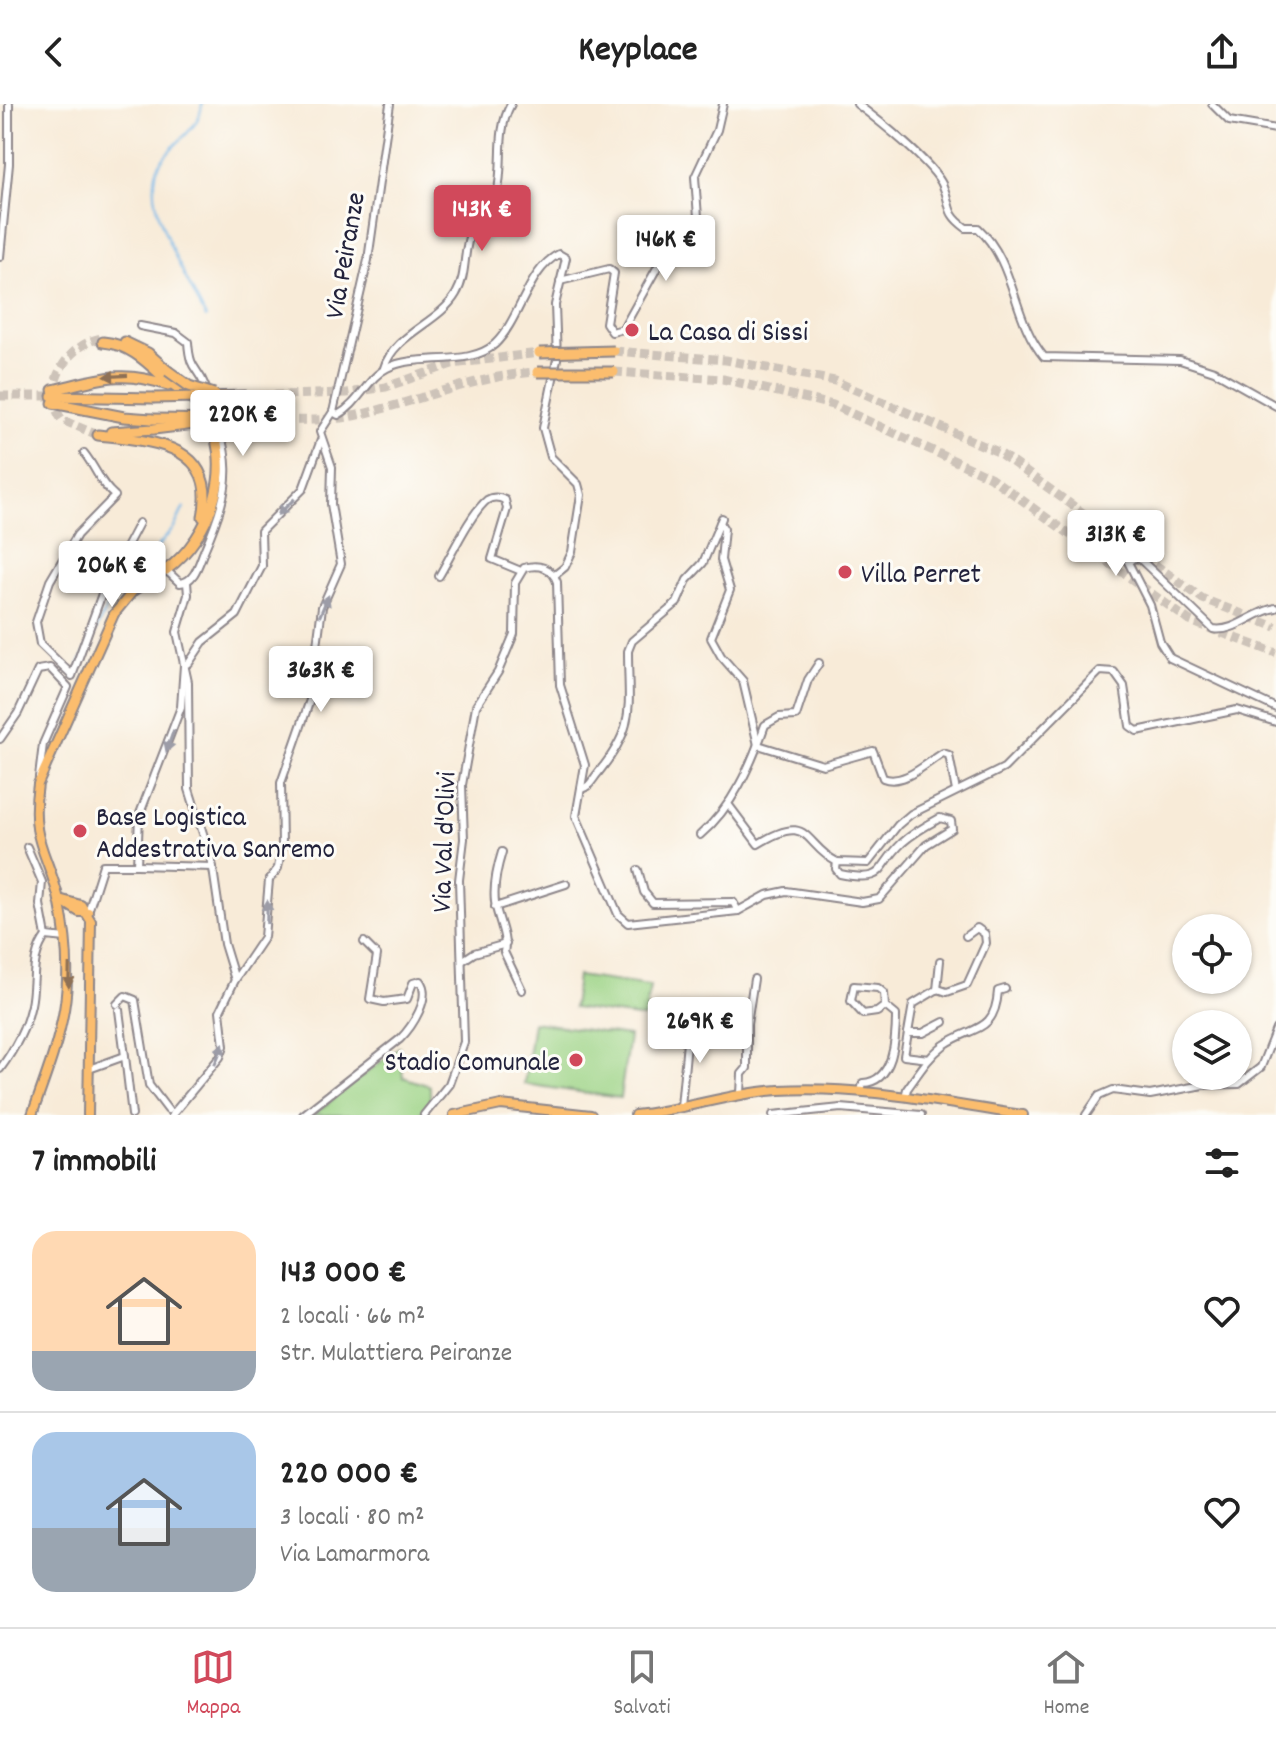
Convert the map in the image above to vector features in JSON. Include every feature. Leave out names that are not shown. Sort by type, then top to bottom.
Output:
[{"type":"highway","points":[[52,396],[153,398],[246,394],[203,392],[168,371],[136,346],[102,340],[119,344],[179,388],[205,413],[218,445],[218,484],[190,547],[166,570]]},
{"type":"highway","points":[[539,353],[614,351]]},
{"type":"highway","points":[[537,372],[614,372]]},
{"type":"highway","points":[[52,396],[116,374],[137,375],[179,388]]},
{"type":"highway","points":[[52,396],[108,415],[153,424]]},
{"type":"highway","points":[[201,524],[203,481],[194,462],[182,452],[163,444],[99,433],[153,424],[243,420]]},
{"type":"main road","points":[[32,1115],[66,1014],[69,966],[59,899],[36,834],[34,813],[38,784],[114,614],[133,591],[166,570]]},
{"type":"main road","points":[[59,899],[79,912],[88,912],[88,1115]]},
{"type":"main road","points":[[635,1115],[741,1093],[805,1089],[861,1091],[1023,1115]]},
{"type":"main road","points":[[454,1115],[501,1105],[591,1115]]},
{"type":"street","points":[[0,257],[9,164],[9,104]]},
{"type":"street","name":"Via Peiranze","points":[[184,665],[203,642],[237,615],[262,566],[261,531],[303,489],[321,440],[321,428],[333,412],[368,260],[390,104]]},
{"type":"street","points":[[333,412],[338,415],[348,410],[384,368],[392,353],[426,320],[447,306],[464,278],[471,231],[497,194],[501,128],[511,104]]},
{"type":"street","points":[[560,281],[601,270],[614,273],[606,323],[612,332],[623,329],[670,246],[698,217],[695,177],[711,145],[723,104]]},
{"type":"street","points":[[857,104],[906,143],[940,182],[946,205],[956,220],[966,228],[978,228],[994,243],[1041,354],[1051,360],[1180,360],[1214,371],[1276,406]]},
{"type":"street","points":[[1212,104],[1229,121],[1276,129]]},
{"type":"street","points":[[384,368],[431,358],[482,354],[518,314],[541,272],[559,254],[566,258],[554,318],[557,359],[543,428],[551,457],[578,484],[581,495],[572,552],[555,575],[560,685],[584,759],[577,821],[624,921],[637,923],[738,911],[767,895],[786,891],[862,902],[879,899],[916,854],[950,831],[952,824],[945,817],[922,829],[902,843],[884,869],[872,876],[840,874],[836,869],[837,862]]},
{"type":"street","points":[[140,326],[176,333],[188,342],[190,364],[202,380],[226,448],[225,498],[193,576],[187,582],[188,595],[177,632],[188,697],[189,789],[213,867],[224,944],[235,980]]},
{"type":"street","points":[[132,1115],[118,1007],[125,996],[135,1000],[149,1085],[170,1112],[220,1057],[224,1046],[220,1011],[235,980],[264,937],[269,880],[278,868],[282,845],[281,783],[310,700],[322,607],[341,564],[331,504],[332,467],[321,440]]},
{"type":"street","points":[[72,675],[40,644],[36,622],[50,581],[70,546],[86,522],[115,496],[101,482],[96,468],[84,453]]},
{"type":"street","points":[[439,576],[476,515],[488,500],[497,497],[505,500],[507,509],[492,559],[521,571],[537,566],[555,575]]},
{"type":"street","points":[[581,789],[588,787],[613,758],[629,723],[628,651],[632,641],[677,603],[687,580],[703,563],[721,521],[724,529],[721,560],[730,590],[711,638],[721,656],[743,681],[758,745]]},
{"type":"street","points":[[38,784],[44,742],[103,591],[139,523]]},
{"type":"street","points":[[1276,608],[1252,615],[1227,629],[1213,629],[1140,559],[1134,558],[1128,562],[1150,605],[1160,642],[1170,658],[1276,708]]},
{"type":"street","points":[[166,570],[176,581],[187,582]]},
{"type":"street","name":"Via Val d'Olivi","points":[[424,1115],[438,1103],[460,1060],[465,1024],[462,785],[476,706],[498,672],[514,634],[515,583],[521,571]]},
{"type":"street","points":[[700,835],[728,804],[765,725],[779,717],[796,716],[808,680],[819,663]]},
{"type":"street","points":[[137,865],[139,816],[181,707],[184,665]]},
{"type":"street","points":[[0,739],[18,713],[40,667],[50,668],[68,687]]},
{"type":"street","points":[[728,804],[758,844],[779,833],[796,831],[811,837],[837,862],[868,863],[903,821],[1004,768],[1100,671],[1114,672],[1123,681],[1130,726],[1137,731],[1237,710],[1276,722]]},
{"type":"street","points":[[44,742],[57,741]]},
{"type":"street","points":[[44,742],[52,752]]},
{"type":"street","points":[[758,745],[823,765],[873,751],[883,778],[889,780],[912,774],[943,753],[949,755],[956,791]]},
{"type":"street","points":[[0,1069],[14,1050],[26,1020],[36,958],[46,936],[40,904],[42,882],[27,847]]},
{"type":"street","points":[[502,852],[497,870],[495,907],[506,944],[504,952],[522,990]]},
{"type":"street","points":[[88,912],[106,863],[213,867]]},
{"type":"street","points":[[638,870],[644,892],[653,903],[733,902],[738,911]]},
{"type":"street","points":[[495,907],[566,884]]},
{"type":"street","points":[[929,1059],[904,1056],[913,1004],[937,990],[947,992],[967,985],[986,943],[985,934],[977,928],[966,936]]},
{"type":"street","points":[[46,936],[66,938]]},
{"type":"street","points":[[303,1115],[400,1039],[413,1025],[418,1012],[424,991],[420,981],[413,983],[407,999],[384,1002],[370,999],[377,955],[364,942]]},
{"type":"street","points":[[462,961],[474,953],[506,944]]},
{"type":"street","points":[[937,990],[940,961]]},
{"type":"street","points":[[741,1093],[742,1074],[747,1068],[747,1024],[754,979]]},
{"type":"street","points":[[861,1091],[863,1083],[871,1083],[885,1072],[897,1036],[896,1015],[885,1006],[884,993],[878,988],[854,986],[851,1001],[863,1014],[877,1012],[885,1006]]},
{"type":"street","points":[[905,1097],[907,1089],[929,1059],[947,1043],[985,1025],[994,1015],[998,991],[1005,989]]},
{"type":"street","points":[[681,1106],[689,1021]]},
{"type":"street","points":[[908,1033],[923,1033],[944,1022]]},
{"type":"street","points":[[1252,1076],[1256,1074],[1276,1029]]},
{"type":"street","points":[[89,1069],[125,1056]]},
{"type":"street","points":[[1086,1115],[1099,1096],[1113,1090],[1150,1095],[1189,1090]]},
{"type":"street","points":[[773,1115],[841,1108],[921,1115]]},
{"type":"green space","name":"Stadio Comunale","points":[[577,976],[650,986],[645,1018],[573,1008]]},
{"type":"green space","name":"Stadio Comunale","points":[[533,1022],[629,1036],[620,1098],[524,1084]]},
{"type":"green space","points":[[399,1047],[403,1077],[430,1086],[430,1102],[419,1115],[313,1115]]},
{"type":"waterway","points":[[202,104],[196,122],[165,156],[155,179],[160,219],[168,241],[206,318]]},
{"type":"waterway","points":[[79,665],[110,601],[174,528],[184,507]]},
{"type":"tunnel","points":[[98,435],[62,420],[54,395],[55,382],[68,358],[77,349],[102,338]]},
{"type":"tunnel","points":[[614,351],[726,360],[835,381],[998,452],[1203,599],[1276,627]]},
{"type":"tunnel","points":[[246,396],[347,393],[386,387],[452,364],[539,353]]},
{"type":"tunnel","points":[[243,420],[312,420],[353,416],[467,384],[537,372]]},
{"type":"tunnel","points":[[614,372],[723,379],[833,405],[990,477],[1190,621],[1276,653]]},
{"type":"tunnel","points":[[0,396],[52,396]]},
{"type":"place","name":"La Casa di Sissi","points":[[632,330]]},
{"type":"place","name":"Villa Perret","points":[[845,572]]},
{"type":"place","name":"Base Logistica Addestrativa Sanremo","points":[[80,831]]},
{"type":"place","name":"Stadio Comunale","points":[[576,1060]]}]
